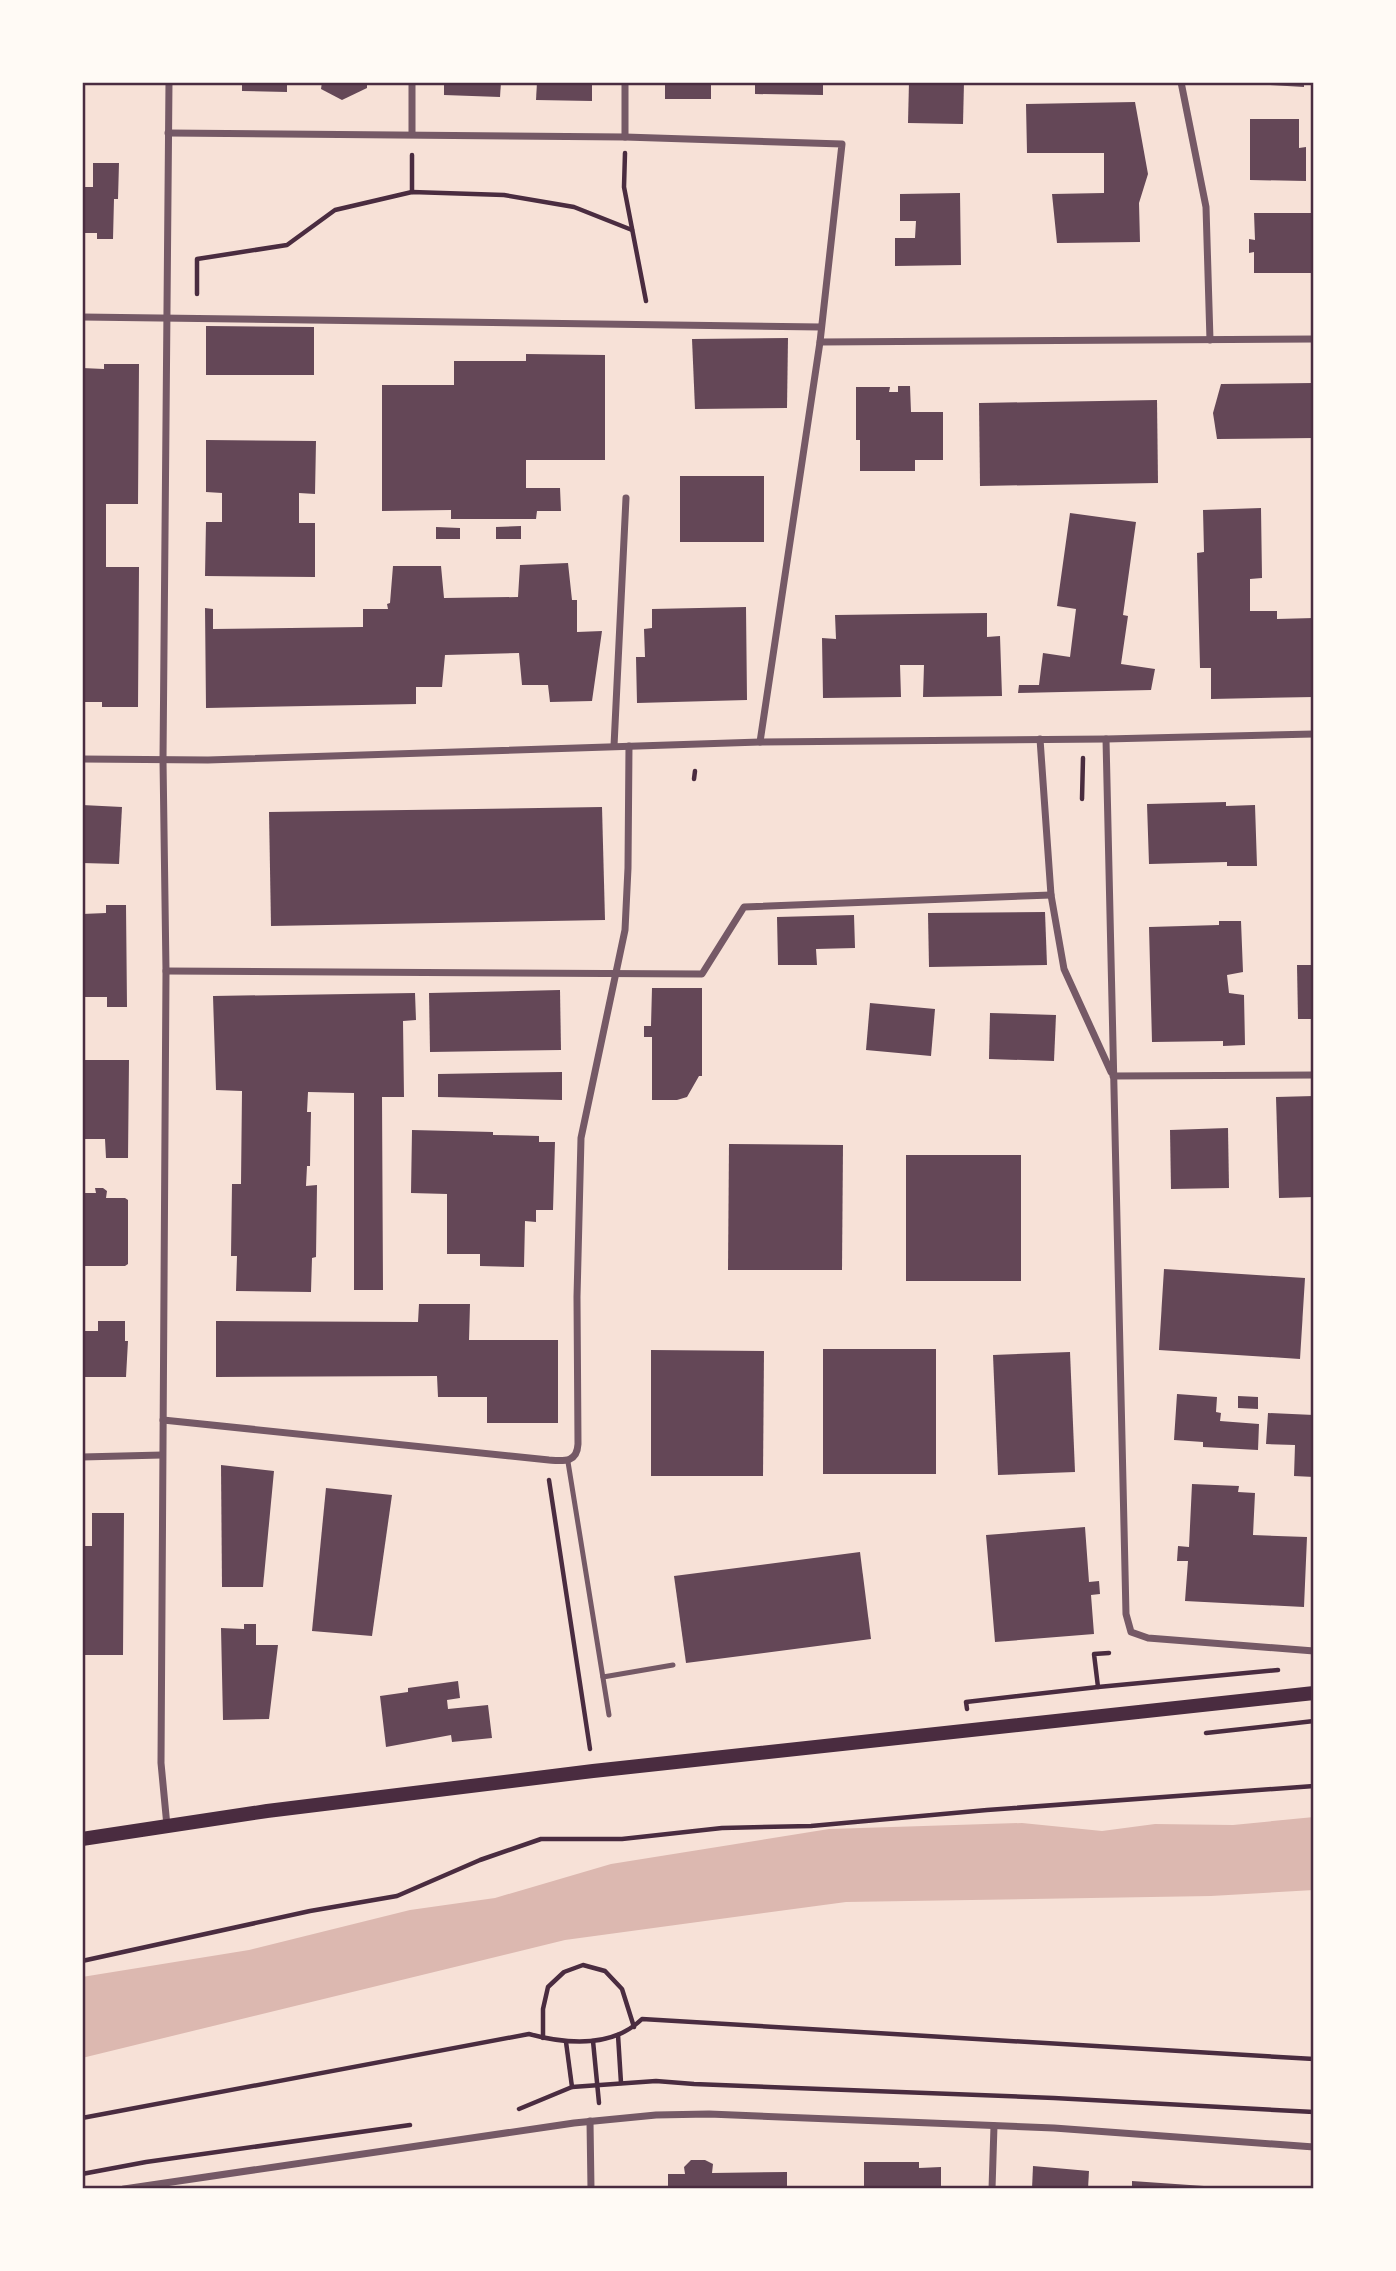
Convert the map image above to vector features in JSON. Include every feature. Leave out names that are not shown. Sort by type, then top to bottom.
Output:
[{"type":"main road","points":[[82,1839],[267,1811],[593,1771],[1314,1693]]},
{"type":"street","points":[[167,1826],[161,1768],[166,971],[163,761],[169,82]]},
{"type":"street","points":[[412,82],[412,134]]},
{"type":"street","points":[[625,82],[625,137]]},
{"type":"street","points":[[1181,82],[1206,207],[1210,341]]},
{"type":"street","points":[[168,133],[625,137],[842,144],[820,342],[760,742]]},
{"type":"street","points":[[82,317],[821,327]]},
{"type":"street","points":[[820,342],[1314,339]]},
{"type":"street","points":[[614,746],[626,498]]},
{"type":"street","points":[[82,759],[163,761],[760,742],[1314,734]]},
{"type":"street","points":[[1040,739],[1051,895],[1064,969],[1113,1076]]},
{"type":"street","points":[[1106,739],[1126,1614],[1131,1632],[1148,1638],[1314,1651]]},
{"type":"street","points":[[163,1420],[568,1462],[578,1452],[581,1138],[626,918],[629,746]]},
{"type":"street","points":[[166,971],[702,974],[744,907],[1051,895]]},
{"type":"street","points":[[1113,1076],[1314,1075]]},
{"type":"street","points":[[82,1457],[162,1455]]},
{"type":"street","points":[[124,2189],[590,2121],[656,2115],[709,2114],[994,2126],[1314,2147]]},
{"type":"street","points":[[590,2121],[591,2189]]},
{"type":"street","points":[[992,2189],[994,2126]]},
{"type":"lane","points":[[568,1462],[609,1715]]},
{"type":"lane","points":[[603,1677],[673,1665]]},
{"type":"path","points":[[412,134],[412,192]]},
{"type":"path","points":[[625,137],[624,187],[646,301]]},
{"type":"path","points":[[197,294],[197,259],[287,244],[335,210],[412,192],[504,195],[574,207],[632,230]]},
{"type":"path","points":[[1082,799],[1083,755]]},
{"type":"path","points":[[694,779],[695,771]]},
{"type":"path","points":[[549,1480],[589,1740]]},
{"type":"path","points":[[1098,1687],[1094,1654],[1109,1653]]},
{"type":"path","points":[[966,1702],[1287,1669]]},
{"type":"path","points":[[1206,1733],[1314,1721]]},
{"type":"path","points":[[82,1961],[310,1911],[397,1896],[480,1860],[541,1839],[622,1839],[722,1828],[811,1826],[1314,1786]]},
{"type":"path","points":[[543,2038],[543,2009],[548,1987],[564,1972],[583,1965],[606,1970],[622,1989],[634,2027]]},
{"type":"path","points":[[82,2118],[529,2034],[566,2042],[593,2041],[618,2035],[642,2020],[1314,2059]]},
{"type":"path","points":[[618,2035],[621,2083]]},
{"type":"path","points":[[593,2041],[597,2086]]},
{"type":"path","points":[[566,2042],[572,2087]]},
{"type":"shaded area","points":[[1314,1817],[1314,1890],[1211,1896],[846,1902],[565,1940],[82,2058],[82,1977],[249,1950],[410,1910],[495,1898],[611,1864],[829,1829],[1022,1823],[1102,1831],[1155,1824],[1233,1825]]},
{"type":"building","points":[[242,82],[287,82],[287,92],[242,91]]},
{"type":"building","points":[[322,82],[367,82],[367,88],[342,100],[321,89]]},
{"type":"building","points":[[444,82],[501,82],[500,97],[444,95]]},
{"type":"building","points":[[537,82],[592,82],[592,101],[536,100]]},
{"type":"building","points":[[665,82],[711,82],[711,99],[665,99]]},
{"type":"building","points":[[755,82],[823,82],[823,95],[755,94]]},
{"type":"building","points":[[909,82],[964,82],[963,124],[908,123]]},
{"type":"building","points":[[1304,82],[1304,87],[1253,84]]},
{"type":"building","points":[[1135,102],[1148,174],[1139,203],[1140,242],[1057,243],[1052,194],[1104,193],[1104,153],[1027,153],[1026,104]]},
{"type":"building","points":[[1250,119],[1299,119],[1299,148],[1306,147],[1306,181],[1250,180]]},
{"type":"building","points":[[93,163],[119,163],[118,199],[114,199],[113,239],[97,239],[97,233],[82,233],[82,187],[93,187]]},
{"type":"building","points":[[960,193],[961,265],[895,266],[895,238],[915,238],[916,221],[900,221],[900,194]]},
{"type":"building","points":[[1254,213],[1314,213],[1314,273],[1254,273],[1254,252],[1249,253],[1249,239],[1255,240]]},
{"type":"building","points":[[206,326],[314,327],[314,375],[206,375]]},
{"type":"building","points":[[788,338],[787,408],[695,409],[692,339]]},
{"type":"building","points":[[526,354],[605,355],[605,460],[526,460],[526,488],[560,488],[561,511],[537,511],[536,519],[451,519],[451,510],[382,511],[382,385],[454,385],[454,361],[526,361]]},
{"type":"building","points":[[104,364],[139,364],[138,504],[106,504],[106,567],[139,567],[138,707],[102,707],[102,702],[82,702],[82,368],[104,369]]},
{"type":"building","points":[[1314,383],[1314,438],[1217,439],[1213,413],[1221,384]]},
{"type":"building","points":[[898,386],[910,386],[911,412],[943,412],[943,460],[915,460],[915,471],[860,471],[860,440],[856,440],[856,387],[890,387],[889,392],[898,392]]},
{"type":"building","points":[[1157,400],[1158,483],[980,486],[979,403]]},
{"type":"building","points":[[206,440],[316,441],[315,494],[299,493],[299,523],[315,523],[315,577],[205,576],[206,522],[222,522],[222,493],[206,492]]},
{"type":"building","points":[[680,476],[764,476],[764,542],[680,542]]},
{"type":"building","points":[[1261,508],[1262,578],[1250,579],[1250,611],[1277,611],[1277,619],[1314,618],[1314,697],[1211,699],[1211,668],[1200,668],[1197,553],[1204,552],[1203,510]]},
{"type":"building","points":[[1070,513],[1136,522],[1123,615],[1128,616],[1121,664],[1155,669],[1151,690],[1018,693],[1019,685],[1039,685],[1043,653],[1070,657],[1076,609],[1057,606]]},
{"type":"building","points":[[521,526],[521,539],[496,539],[496,527]]},
{"type":"building","points":[[436,527],[460,528],[460,539],[436,539]]},
{"type":"building","points":[[568,563],[572,600],[577,600],[577,632],[602,631],[592,701],[550,702],[548,685],[522,685],[519,653],[445,655],[442,687],[416,687],[416,704],[206,708],[205,608],[213,609],[213,629],[363,627],[363,609],[388,609],[393,566],[441,566],[444,598],[518,597],[520,565]]},
{"type":"building","points":[[746,607],[747,700],[637,703],[636,657],[645,657],[644,629],[652,628],[652,609]]},
{"type":"building","points":[[987,613],[987,637],[1000,636],[1002,696],[923,697],[924,665],[900,665],[901,697],[823,698],[822,638],[836,639],[835,615]]},
{"type":"building","points":[[1226,802],[1226,806],[1255,805],[1257,866],[1227,866],[1227,862],[1149,864],[1147,804]]},
{"type":"building","points":[[82,805],[122,807],[119,864],[82,863]]},
{"type":"building","points":[[602,807],[605,920],[271,926],[269,812]]},
{"type":"building","points":[[106,905],[126,905],[127,1007],[107,1007],[107,997],[82,997],[82,914],[106,913]]},
{"type":"building","points":[[1045,912],[1047,965],[929,967],[928,913]]},
{"type":"building","points":[[854,915],[855,948],[816,949],[817,965],[778,965],[777,917]]},
{"type":"building","points":[[1219,921],[1241,921],[1243,972],[1227,975],[1229,993],[1244,995],[1245,1045],[1223,1046],[1223,1041],[1152,1042],[1149,927],[1219,925]]},
{"type":"building","points":[[1297,965],[1314,965],[1314,1019],[1298,1019]]},
{"type":"building","points":[[652,988],[702,988],[702,1076],[699,1076],[687,1097],[677,1100],[652,1100],[652,1037],[644,1037],[644,1026],[651,1026]]},
{"type":"building","points":[[560,990],[561,1050],[430,1052],[429,993]]},
{"type":"building","points":[[415,993],[416,1020],[403,1021],[404,1097],[382,1097],[383,1290],[354,1290],[354,1093],[308,1092],[307,1112],[311,1112],[310,1166],[307,1166],[306,1186],[317,1185],[316,1257],[312,1258],[311,1292],[236,1291],[237,1256],[231,1256],[232,1184],[241,1184],[242,1091],[216,1090],[213,996]]},
{"type":"building","points":[[870,1003],[935,1009],[931,1056],[866,1050]]},
{"type":"building","points":[[990,1013],[1056,1015],[1054,1061],[989,1059]]},
{"type":"building","points":[[82,1060],[129,1060],[128,1158],[106,1158],[105,1139],[82,1139]]},
{"type":"building","points":[[562,1072],[562,1100],[438,1097],[438,1074]]},
{"type":"building","points":[[1314,1096],[1314,1197],[1279,1198],[1276,1097]]},
{"type":"building","points":[[1228,1128],[1229,1188],[1171,1189],[1170,1130]]},
{"type":"building","points":[[412,1130],[493,1132],[493,1135],[539,1136],[539,1142],[555,1142],[553,1210],[536,1210],[536,1222],[525,1221],[524,1267],[480,1266],[480,1254],[447,1254],[447,1194],[411,1193]]},
{"type":"building","points":[[729,1144],[843,1145],[842,1270],[728,1270]]},
{"type":"building","points":[[906,1155],[1021,1155],[1021,1281],[906,1281]]},
{"type":"building","points":[[95,1188],[107,1191],[106,1198],[128,1200],[128,1264],[125,1266],[82,1266],[82,1193],[96,1193]]},
{"type":"building","points":[[1164,1269],[1305,1278],[1300,1359],[1159,1350]]},
{"type":"building","points":[[419,1304],[470,1304],[469,1340],[558,1340],[558,1423],[487,1423],[487,1397],[438,1397],[437,1376],[216,1377],[216,1321],[418,1322]]},
{"type":"building","points":[[98,1321],[125,1321],[125,1341],[128,1341],[126,1377],[82,1377],[82,1331],[98,1331]]},
{"type":"building","points":[[823,1349],[936,1349],[936,1474],[823,1474]]},
{"type":"building","points":[[651,1350],[764,1351],[763,1476],[651,1476]]},
{"type":"building","points":[[1070,1352],[1075,1472],[998,1475],[993,1355]]},
{"type":"building","points":[[1177,1394],[1217,1397],[1216,1412],[1221,1413],[1220,1421],[1259,1424],[1258,1450],[1203,1447],[1203,1442],[1174,1440]]},
{"type":"building","points":[[1238,1396],[1258,1397],[1258,1409],[1238,1408]]},
{"type":"building","points":[[1268,1413],[1314,1415],[1314,1477],[1294,1476],[1295,1445],[1266,1444]]},
{"type":"building","points":[[221,1465],[274,1471],[263,1587],[222,1587]]},
{"type":"building","points":[[1192,1484],[1239,1486],[1238,1492],[1255,1493],[1253,1535],[1307,1537],[1304,1607],[1185,1601],[1188,1561],[1177,1561],[1178,1546],[1189,1547]]},
{"type":"building","points":[[326,1488],[392,1495],[372,1636],[312,1631]]},
{"type":"building","points":[[92,1513],[124,1513],[123,1655],[82,1655],[82,1546],[92,1546]]},
{"type":"building","points":[[1085,1527],[1089,1582],[1099,1581],[1100,1594],[1091,1595],[1094,1634],[995,1642],[986,1535]]},
{"type":"building","points":[[860,1552],[871,1639],[686,1663],[674,1576]]},
{"type":"building","points":[[244,1624],[256,1624],[256,1645],[278,1645],[269,1719],[223,1720],[221,1628],[244,1629]]},
{"type":"building","points":[[458,1681],[460,1698],[447,1700],[448,1709],[488,1705],[492,1738],[452,1742],[451,1735],[386,1747],[380,1696],[408,1692],[408,1688]]},
{"type":"building","points":[[691,2160],[705,2160],[713,2164],[712,2173],[787,2172],[787,2189],[668,2189],[668,2174],[685,2174],[684,2167]]},
{"type":"building","points":[[864,2162],[919,2162],[919,2168],[941,2167],[941,2189],[864,2189]]},
{"type":"building","points":[[1033,2166],[1089,2171],[1088,2189],[1032,2189]]},
{"type":"building","points":[[1132,2181],[1204,2186],[1203,2189],[1132,2189]]}]
